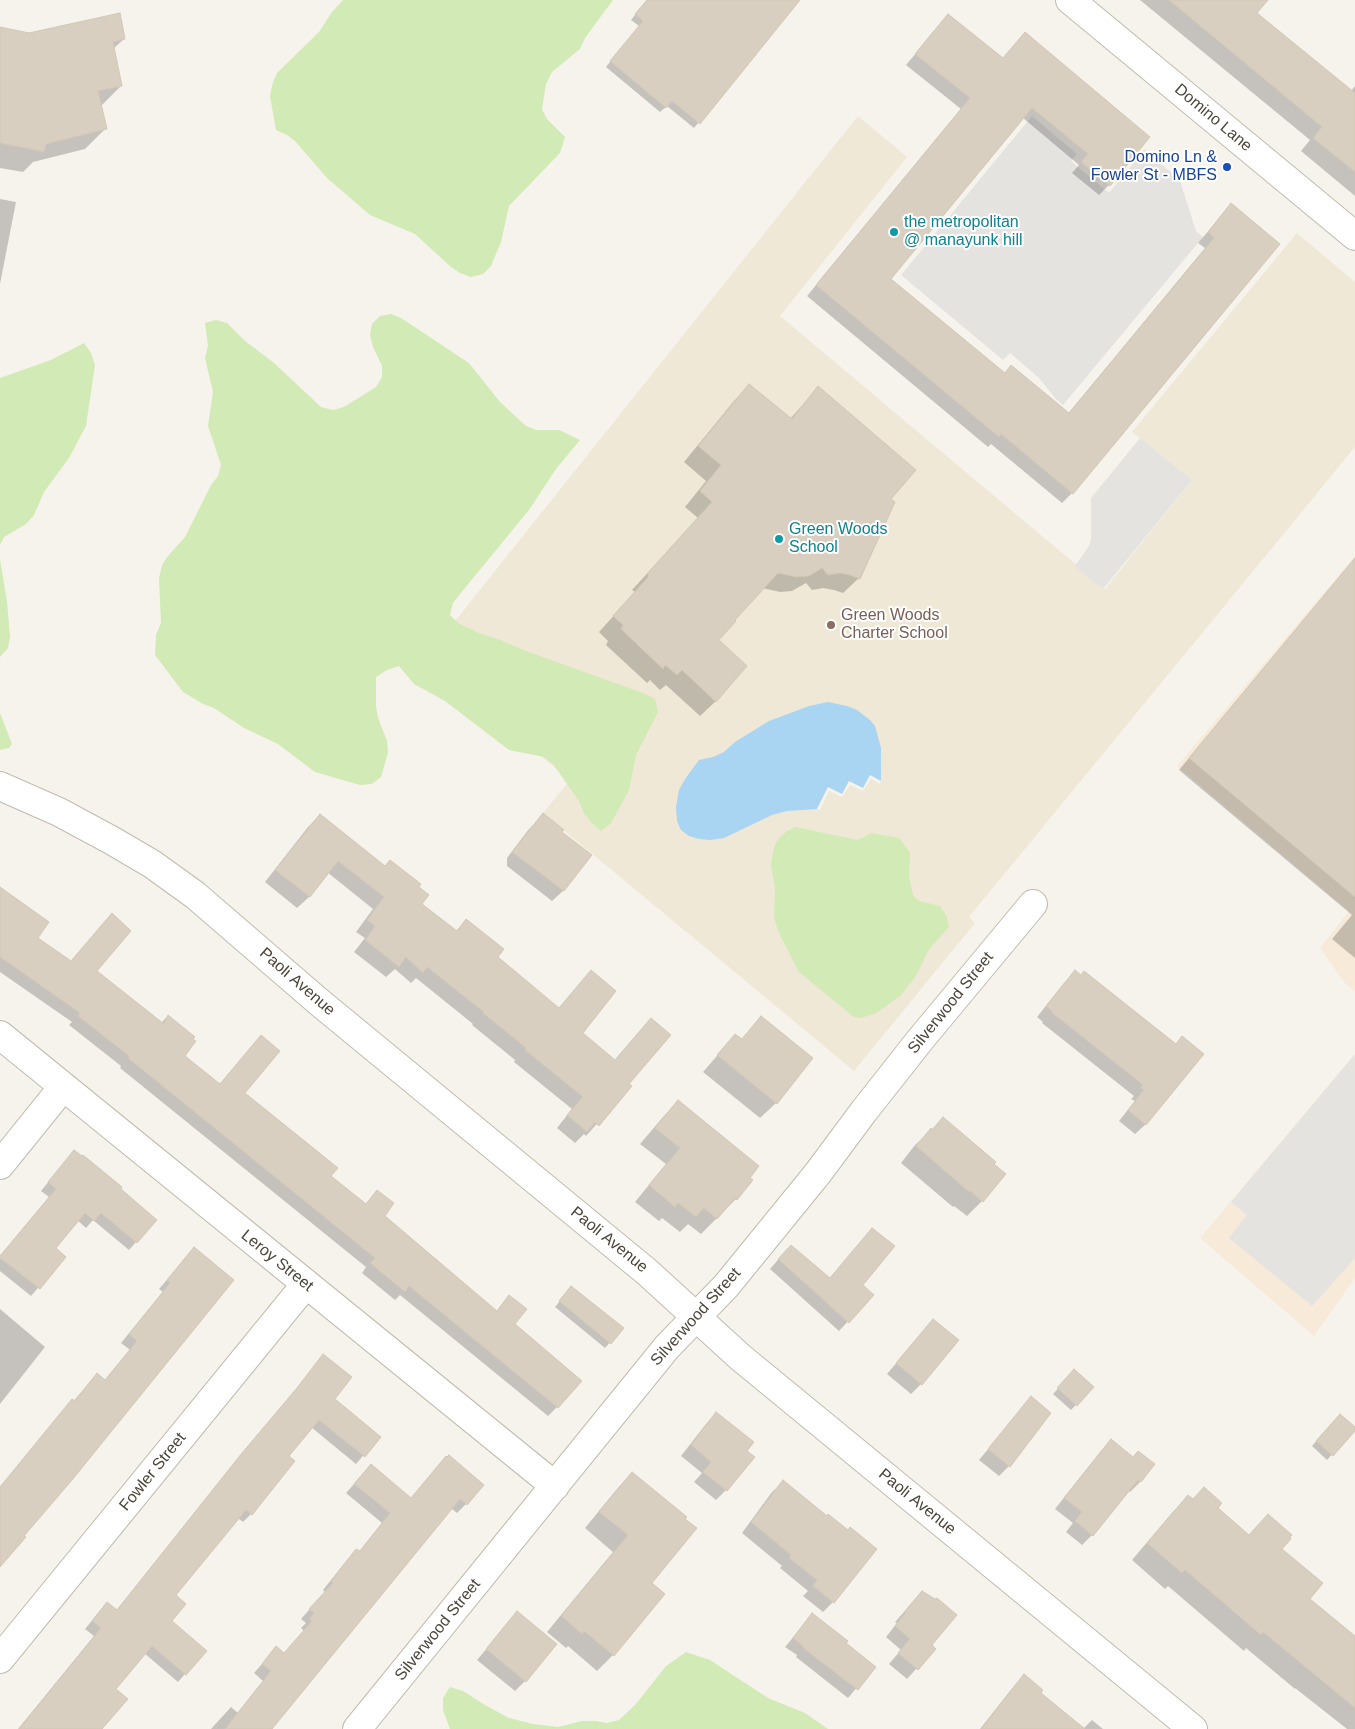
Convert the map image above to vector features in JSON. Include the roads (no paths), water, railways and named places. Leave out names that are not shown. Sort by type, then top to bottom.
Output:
[{"type":"street","name":"Domino Lane","points":[[1070,0],[1355,236]]},
{"type":"street","name":"Paoli Avenue","points":[[0,786],[59,812],[111,840],[152,864],[195,895],[319,1002],[648,1272],[740,1357],[1194,1729]]},
{"type":"street","name":"Silverwood Street","points":[[357,1729],[667,1347],[726,1286],[751,1256],[818,1173],[920,1040],[1032,904]]},
{"type":"street","name":"Leroy Street","points":[[0,1035],[555,1486]]},
{"type":"street","points":[[0,1165],[64,1087]]},
{"type":"street","name":"Fowler Street","points":[[0,1659],[306,1284]]},
{"type":"water","points":[[828,702],[857,710],[875,726],[881,748],[881,781],[870,776],[863,789],[849,782],[842,795],[828,788],[817,809],[787,811],[772,815],[724,838],[699,839],[689,836],[681,830],[677,821],[676,807],[679,790],[699,760],[724,752],[735,742],[769,721],[809,706]]},
{"type":"place","name":"Domino Ln & Fowler St - MBFS","points":[[1227,167]]},
{"type":"place","name":"the metropolitan @ manayunk hill","points":[[894,232]]},
{"type":"place","name":"Green Woods School","points":[[779,539]]},
{"type":"place","name":"Green Woods Charter School","points":[[831,625]]}]
